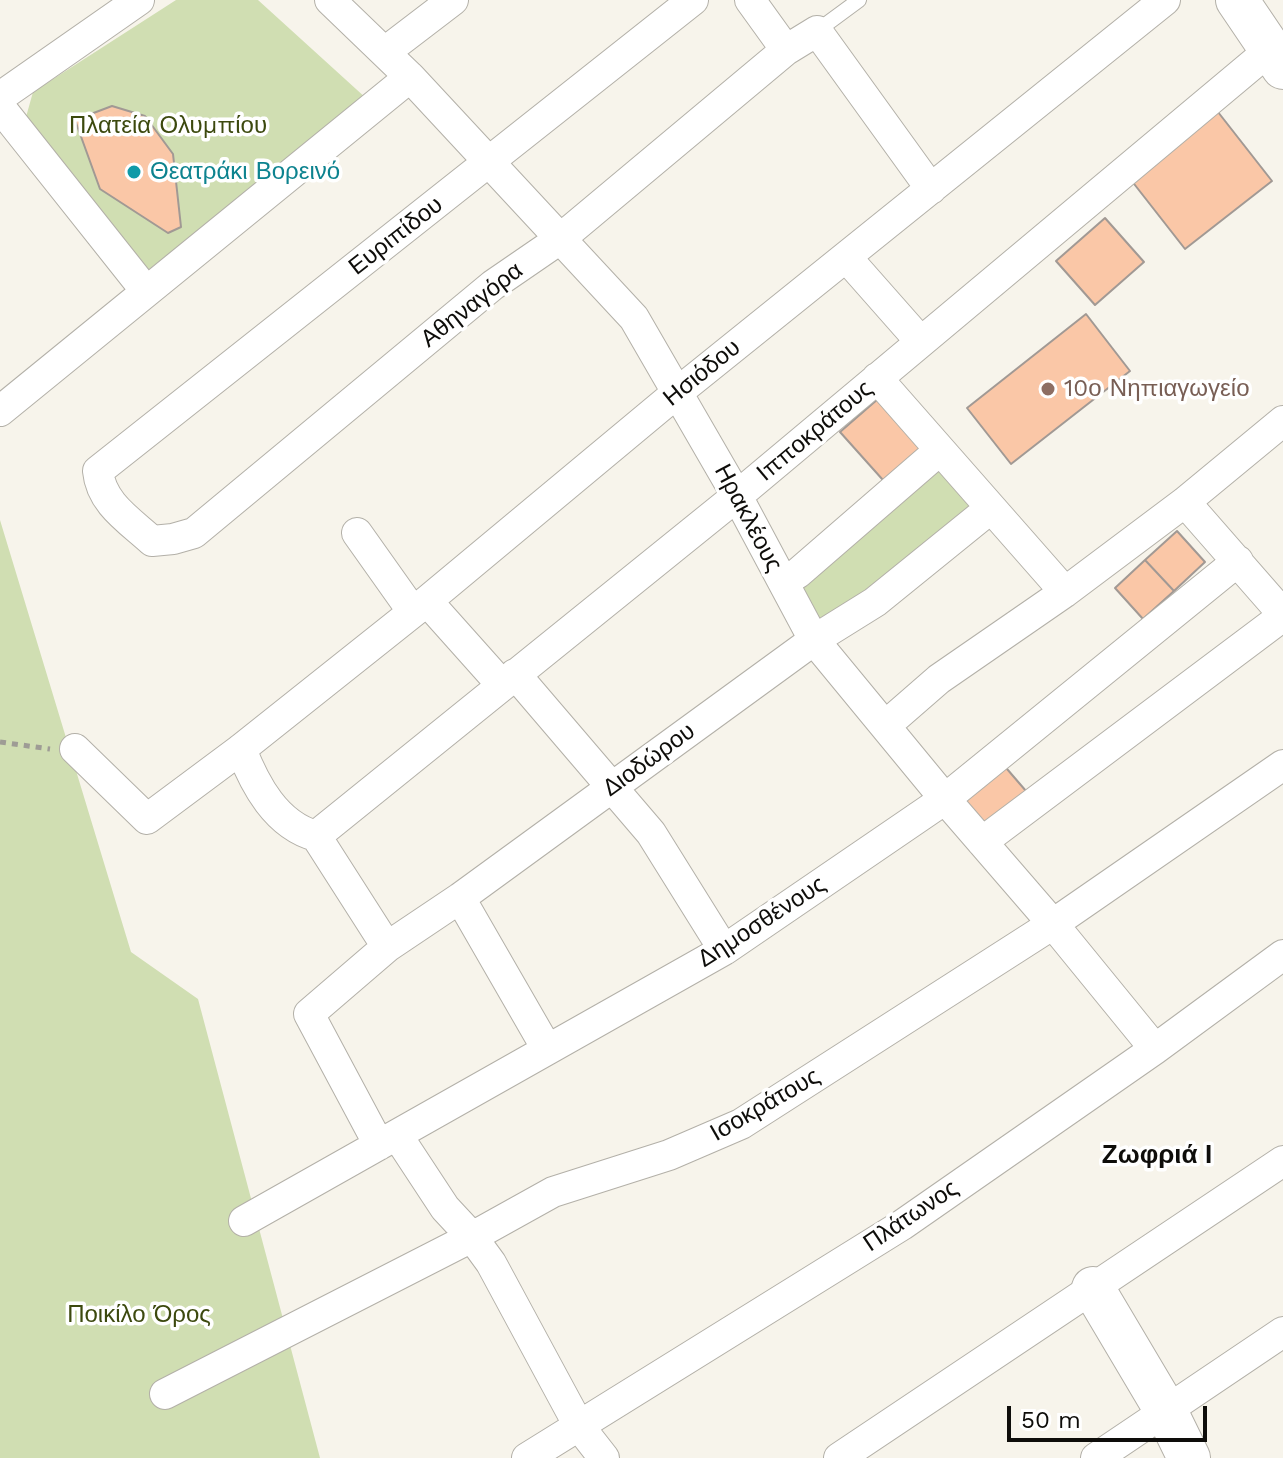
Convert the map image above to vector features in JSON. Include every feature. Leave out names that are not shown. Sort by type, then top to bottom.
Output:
[{"type":"street","points":[[0,97],[139,0]]},
{"type":"street","name":"Ηρακλέους","points":[[330,0],[410,77],[634,318],[737,496],[814,640],[1155,1049]]},
{"type":"street","points":[[385,52],[453,0]]},
{"type":"street","name":"Ευριπίδου","points":[[98,471],[693,0]]},
{"type":"street","points":[[750,0],[786,50]]},
{"type":"street","name":"Ησιόδου","points":[[75,749],[147,819],[420,607],[678,392],[1165,0]]},
{"type":"street","points":[[1237,0],[1277,58]]},
{"type":"street","points":[[817,31],[931,189]]},
{"type":"street","name":"Αθηναγόρα","points":[[98,471],[100,487],[111,504],[152,541],[194,533],[493,285],[560,239],[786,50],[817,31]]},
{"type":"street","name":"Ιπποκράτους","points":[[316,836],[737,496],[921,342],[1277,58]]},
{"type":"street","points":[[0,411],[410,77]]},
{"type":"street","points":[[0,107],[146,291]]},
{"type":"street","points":[[846,257],[921,342]]},
{"type":"street","points":[[877,378],[1065,592]]},
{"type":"street","points":[[885,726],[939,679],[1065,592],[1185,502],[1283,421]]},
{"type":"street","points":[[783,582],[798,573],[940,450]]},
{"type":"street","points":[[982,842],[1283,615],[1185,502]]},
{"type":"street","name":"Διοδώρου","points":[[388,1140],[309,1014],[387,947],[460,898],[814,640],[875,602],[991,508]]},
{"type":"street","points":[[357,533],[420,607],[509,680],[651,833],[724,950]]},
{"type":"street","name":"Δημοσθένους","points":[[244,1221],[724,950],[945,799],[1238,561]]},
{"type":"street","points":[[241,749],[253,782],[280,815],[300,831],[316,836],[387,947]]},
{"type":"street","name":"Ισοκράτους","points":[[165,1394],[472,1237],[553,1192],[669,1155],[741,1124],[1053,924],[1283,765]]},
{"type":"street","points":[[460,898],[547,1049]]},
{"type":"street","name":"Πλάτωνος","points":[[527,1458],[902,1225],[1155,1049],[1283,955]]},
{"type":"street","points":[[388,1140],[491,1263],[579,1426],[604,1458]]},
{"type":"street","points":[[839,1458],[1283,1161]]},
{"type":"street","points":[[1093,1288],[1166,1411],[1189,1458]]},
{"type":"street","points":[[1096,1458],[1283,1332]]},
{"type":"lane","name":"Αθηναγόρα","points":[[817,31],[859,0]]},
{"type":"path","points":[[0,742],[43,749],[75,749]]},
{"type":"green space","name":"Πλατεία Ολυμπίου","points":[[176,0],[258,0],[367,99],[148,270],[26,117],[33,92]]},
{"type":"green space","points":[[940,450],[991,508],[814,640],[783,582]]},
{"type":"green space","name":"Ποικίλο Όρος","points":[[0,520],[131,952],[198,999],[320,1458],[0,1458]]},
{"type":"building","name":"Θεατράκι Βορεινό","points":[[112,106],[145,116],[173,154],[181,227],[168,233],[100,189],[75,120]]},
{"type":"building","points":[[1218,112],[1272,181],[1185,249],[1131,180]]},
{"type":"building","points":[[1105,218],[1144,262],[1095,305],[1056,261]]},
{"type":"building","name":"10ο Νηπιαγωγείο","points":[[1086,314],[1130,371],[1011,464],[967,408]]},
{"type":"building","points":[[886,392],[937,449],[891,489],[840,432]]},
{"type":"building","points":[[1177,531],[1205,562],[1174,591],[1145,560]]},
{"type":"building","points":[[1145,560],[1174,591],[1143,619],[1115,588]]},
{"type":"building","points":[[1001,762],[1026,791],[982,828],[958,799]]},
{"type":"place","name":"Θεατράκι Βορεινό","points":[[134,172]]},
{"type":"place","name":"10ο Νηπιαγωγείο","points":[[1048,389]]},
{"type":"district","name":"Ζωφριά Ι","points":[[1157,1155]]}]
